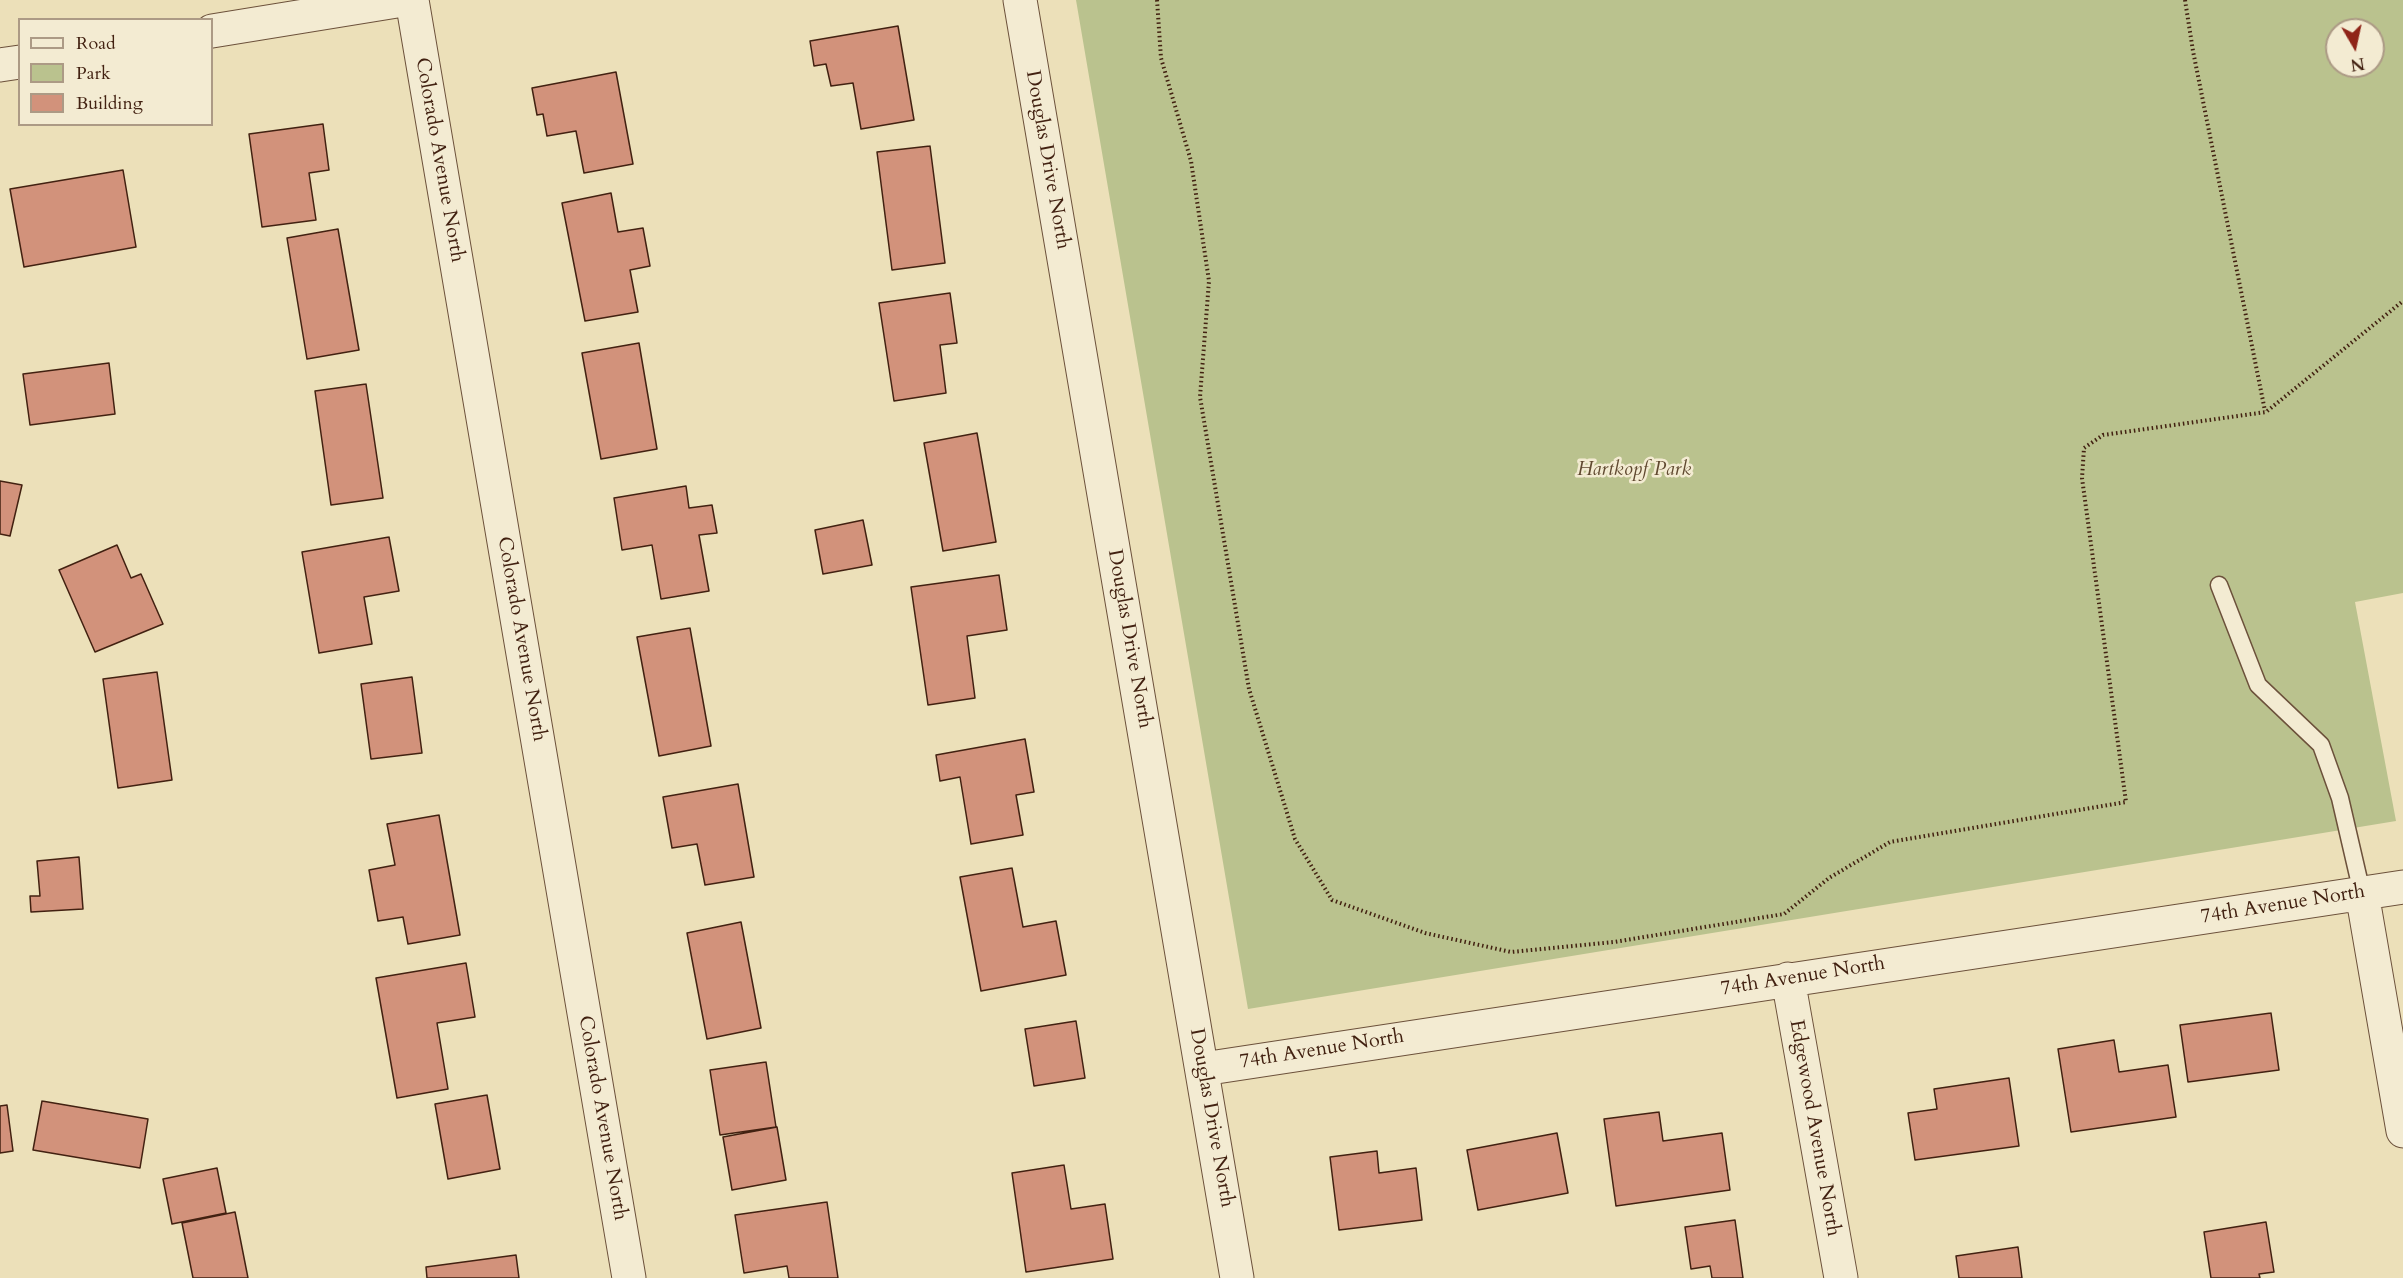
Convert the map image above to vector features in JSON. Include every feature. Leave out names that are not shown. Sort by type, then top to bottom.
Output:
[{"type":"street","points":[[213,31],[403,0]]},
{"type":"street","name":"Colorado Avenue North","points":[[412,0],[629,1278]]},
{"type":"street","name":"Douglas Drive North","points":[[1020,0],[1238,1278]]},
{"type":"street","points":[[0,65],[18,62]]},
{"type":"street","name":"74th Avenue North","points":[[1203,1069],[2403,887]]},
{"type":"street","points":[[2362,893],[2403,1131]]},
{"type":"street","name":"Edgewood Avenue North","points":[[1788,979],[1841,1278]]},
{"type":"lane","points":[[2219,585],[2258,685],[2321,746],[2340,798],[2362,893]]},
{"type":"path","points":[[1157,0],[1161,58],[1191,161],[1209,281],[1200,397],[1249,689],[1295,839],[1332,900],[1425,933],[1511,952],[1614,942],[1784,914],[1829,879],[1890,842],[2126,802],[2082,478],[2084,448],[2103,435],[2265,412],[2403,301]]},
{"type":"path","points":[[2185,0],[2195,62],[2265,412]]},
{"type":"green space","name":"Hartkopf Park","points":[[1076,0],[2403,0],[2403,593],[2355,602],[2396,821],[1248,1009]]},
{"type":"building","points":[[898,26],[914,120],[861,129],[853,83],[831,86],[826,64],[814,66],[810,41]]},
{"type":"building","points":[[616,72],[633,164],[584,173],[576,131],[547,136],[543,114],[537,115],[532,88]]},
{"type":"building","points":[[323,124],[329,170],[309,173],[316,220],[262,227],[249,134]]},
{"type":"building","points":[[930,146],[945,263],[892,270],[877,152]]},
{"type":"building","points":[[123,170],[136,247],[24,267],[10,189]]},
{"type":"building","points":[[611,193],[618,232],[643,228],[650,266],[630,270],[638,312],[585,321],[562,203]]},
{"type":"building","points":[[338,229],[359,350],[307,359],[287,238]]},
{"type":"building","points":[[950,293],[957,343],[940,345],[946,393],[894,401],[879,303]]},
{"type":"building","points":[[639,343],[657,449],[601,459],[582,353]]},
{"type":"building","points":[[109,363],[115,414],[30,425],[23,374]]},
{"type":"building","points":[[366,384],[383,498],[331,505],[315,391]]},
{"type":"building","points":[[977,433],[996,542],[943,551],[924,443]]},
{"type":"building","points":[[0,481],[22,485],[10,536],[0,534]]},
{"type":"building","points":[[686,486],[689,508],[712,505],[717,533],[699,535],[709,591],[661,599],[652,545],[622,550],[614,498]]},
{"type":"building","points":[[863,520],[872,565],[823,574],[815,530]]},
{"type":"building","points":[[389,537],[399,591],[364,597],[372,644],[319,653],[302,552]]},
{"type":"building","points":[[117,545],[131,578],[141,574],[163,624],[95,652],[59,570]]},
{"type":"building","points":[[999,575],[1007,630],[967,636],[975,698],[928,705],[911,587]]},
{"type":"building","points":[[690,628],[711,746],[659,756],[637,637]]},
{"type":"building","points":[[157,672],[172,780],[118,788],[103,679]]},
{"type":"building","points":[[412,677],[422,753],[371,759],[361,684]]},
{"type":"building","points":[[1025,739],[1034,792],[1016,795],[1023,835],[971,844],[960,777],[940,781],[936,755]]},
{"type":"building","points":[[738,784],[754,877],[705,885],[697,844],[672,848],[663,797]]},
{"type":"building","points":[[439,815],[460,935],[408,944],[403,917],[378,921],[369,870],[395,865],[387,824]]},
{"type":"building","points":[[79,857],[83,909],[31,912],[30,896],[40,896],[37,861]]},
{"type":"building","points":[[1012,868],[1023,927],[1056,921],[1066,975],[981,991],[960,877]]},
{"type":"building","points":[[741,922],[761,1028],[707,1039],[687,933]]},
{"type":"building","points":[[466,963],[475,1017],[437,1023],[448,1089],[397,1098],[376,978]]},
{"type":"building","points":[[2271,1013],[2279,1070],[2188,1082],[2180,1025]]},
{"type":"building","points":[[1076,1021],[1085,1078],[1034,1086],[1025,1029]]},
{"type":"building","points":[[2114,1040],[2119,1072],[2168,1065],[2176,1117],[2071,1132],[2058,1049]]},
{"type":"building","points":[[766,1062],[776,1127],[720,1135],[710,1070]]},
{"type":"building","points":[[2009,1078],[2019,1146],[1915,1160],[1908,1113],[1937,1109],[1934,1089]]},
{"type":"building","points":[[487,1095],[500,1169],[448,1179],[435,1104]]},
{"type":"building","points":[[42,1101],[148,1119],[140,1168],[33,1150]]},
{"type":"building","points":[[7,1105],[13,1151],[0,1153],[0,1106]]},
{"type":"building","points":[[1659,1112],[1663,1141],[1722,1133],[1730,1190],[1616,1206],[1604,1119]]},
{"type":"building","points":[[777,1127],[786,1180],[732,1190],[723,1137]]},
{"type":"building","points":[[1557,1133],[1568,1193],[1478,1210],[1467,1150]]},
{"type":"building","points":[[1377,1151],[1379,1173],[1416,1168],[1422,1220],[1339,1230],[1330,1157]]},
{"type":"building","points":[[1064,1165],[1071,1209],[1105,1204],[1113,1259],[1026,1272],[1012,1173]]},
{"type":"building","points":[[217,1168],[226,1213],[172,1224],[163,1179]]},
{"type":"building","points":[[827,1202],[838,1278],[789,1278],[787,1266],[744,1273],[735,1215]]},
{"type":"building","points":[[235,1212],[248,1278],[193,1278],[182,1223]]},
{"type":"building","points":[[1735,1220],[1743,1278],[1712,1278],[1710,1266],[1691,1269],[1685,1227]]},
{"type":"building","points":[[2266,1222],[2274,1272],[2259,1274],[2260,1278],[2211,1278],[2204,1232]]},
{"type":"building","points":[[2018,1247],[2022,1278],[1959,1278],[1956,1256]]},
{"type":"building","points":[[516,1255],[519,1278],[427,1278],[426,1267]]}]
